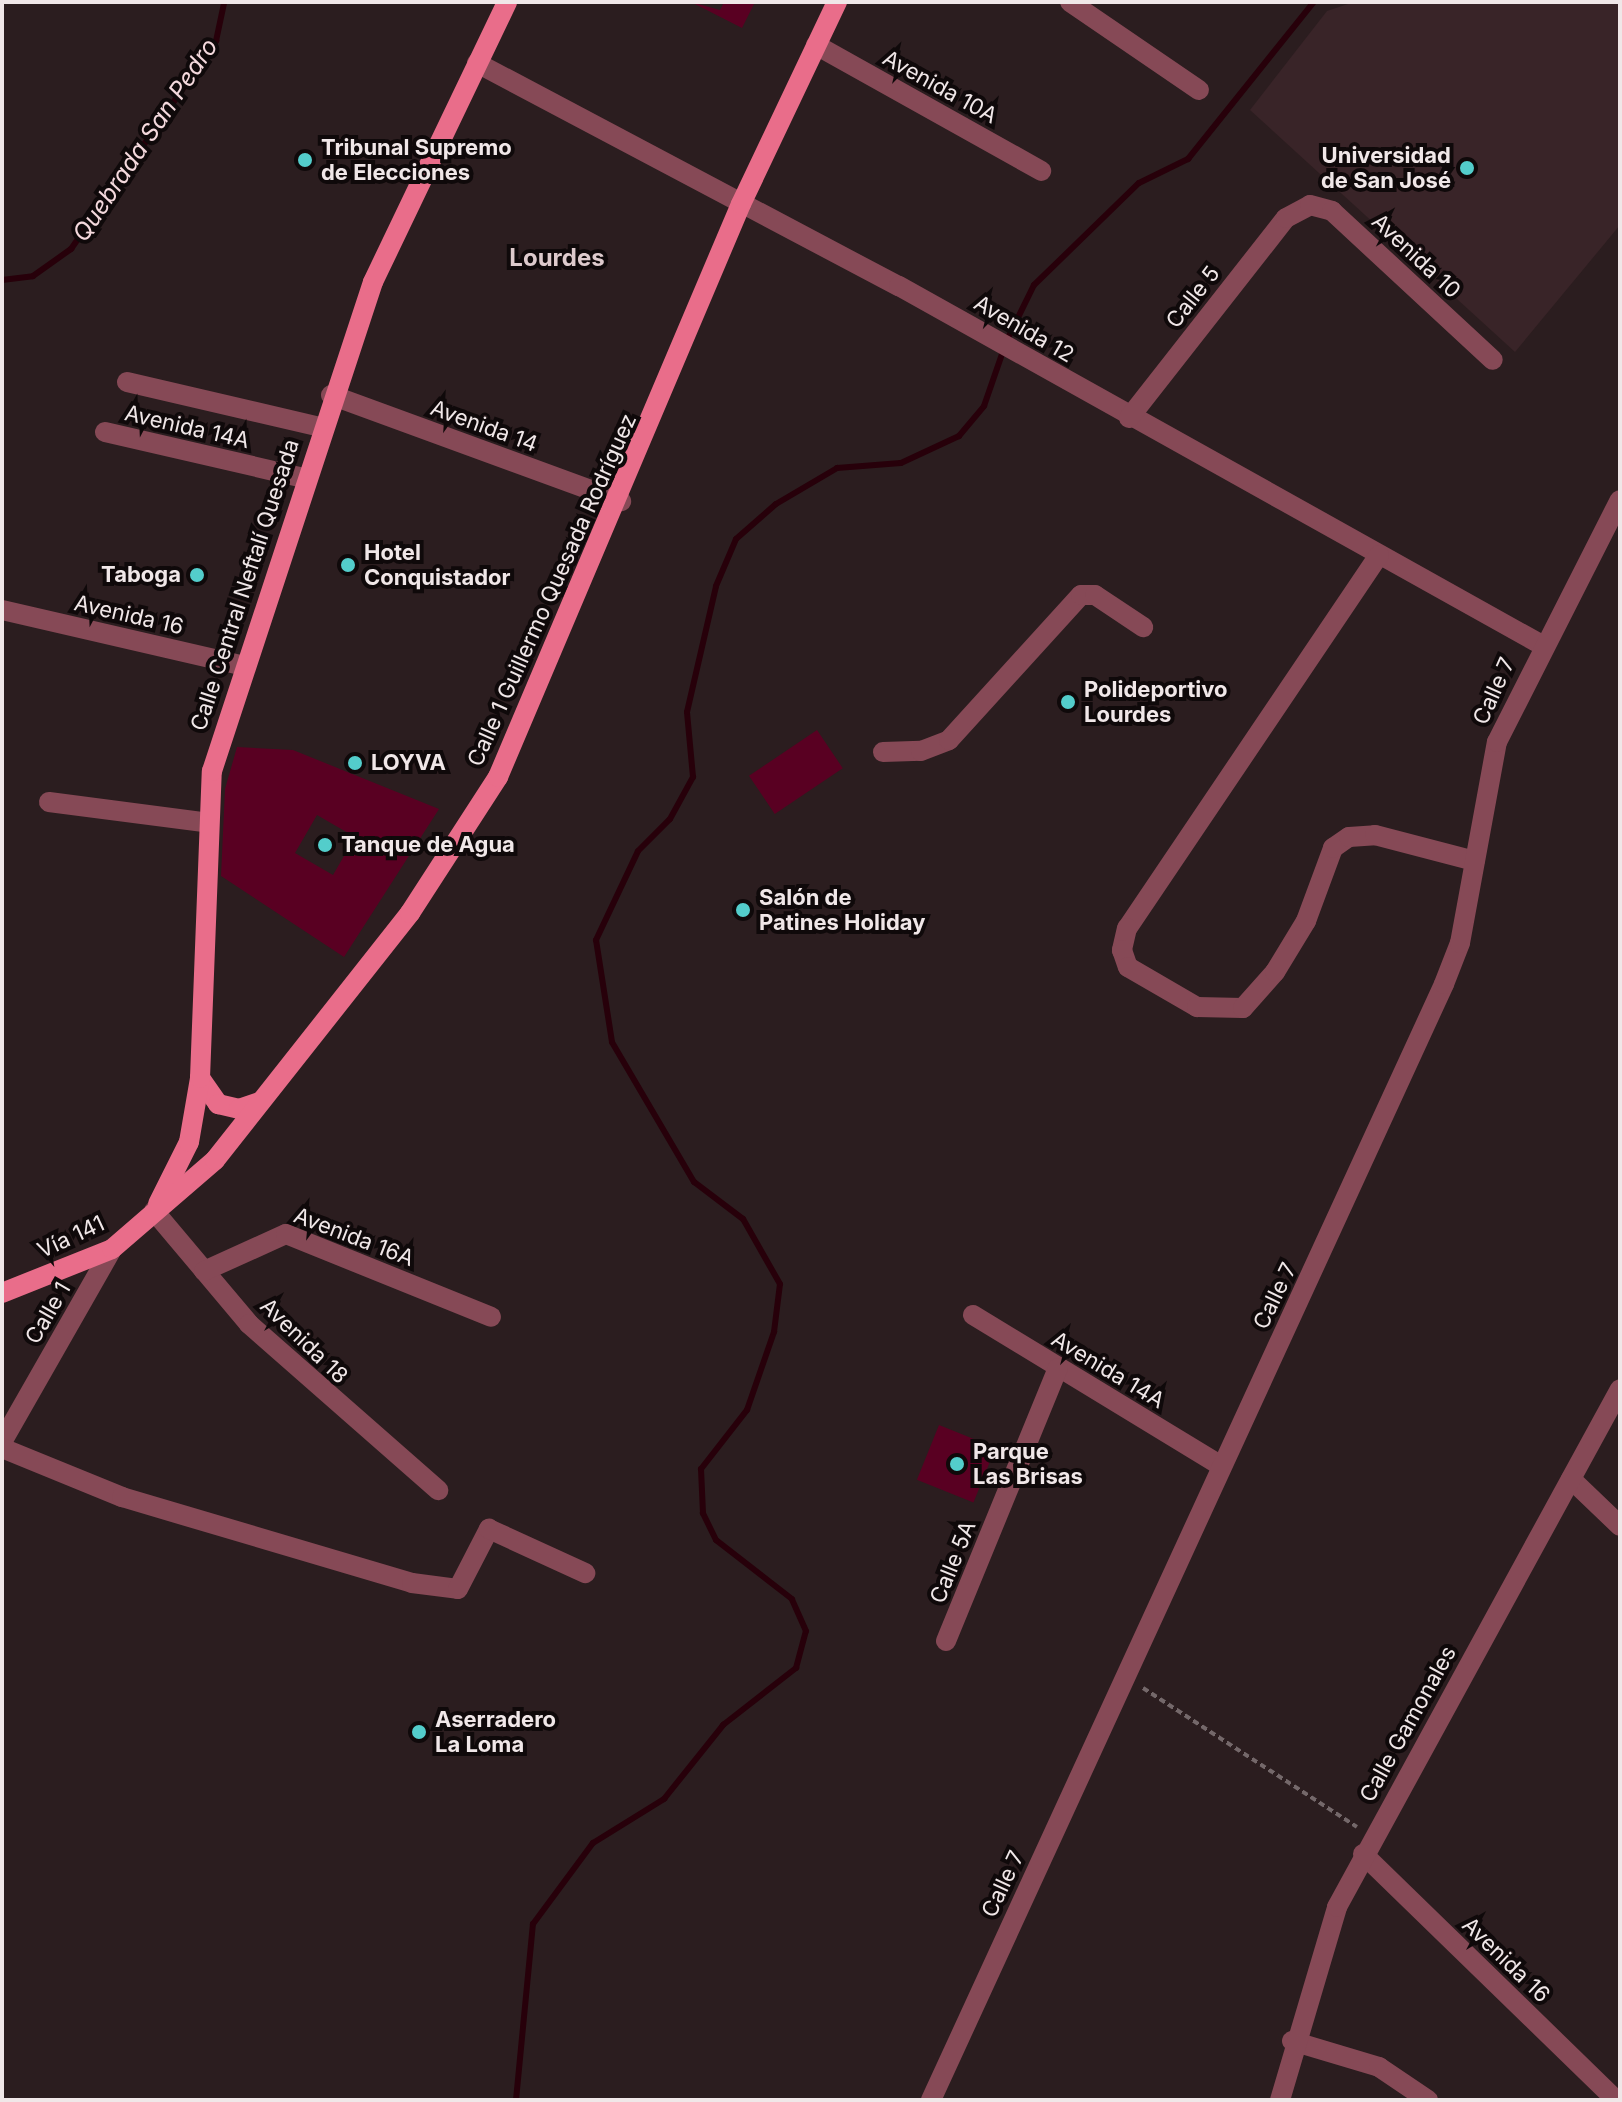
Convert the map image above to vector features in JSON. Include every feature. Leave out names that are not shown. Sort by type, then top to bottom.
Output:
[{"type":"main road","name":"Calle Central Neftalí Quesada","points":[[154,1211],[189,1142],[200,1078],[204,822],[212,771],[331,395],[419,174],[507,2]]},
{"type":"main road","name":"Calle 1 Guillermo Quesada Rodríguez","points":[[154,1211],[215,1160],[410,913],[498,777],[621,501],[741,204],[837,2]]},
{"type":"main road","points":[[200,1078],[218,1104],[239,1109],[259,1102]]},
{"type":"main road","name":"Vía 141","points":[[2,1293],[112,1249],[154,1211]]},
{"type":"street","points":[[1070,2],[1199,90]]},
{"type":"street","name":"Avenida 10A","points":[[816,45],[1041,171]]},
{"type":"street","name":"Avenida 12","points":[[477,63],[970,327],[1542,645]]},
{"type":"street","name":"Avenida 10","points":[[1298,209],[1332,211],[1493,360]]},
{"type":"street","name":"Calle 5","points":[[1129,418],[1298,209]]},
{"type":"street","points":[[127,382],[320,427]]},
{"type":"street","name":"Avenida 14","points":[[331,395],[621,501]]},
{"type":"street","name":"Avenida 14A","points":[[105,432],[304,478]]},
{"type":"street","name":"Calle 7","points":[[931,2100],[1220,1465],[1444,984],[1475,861],[1497,742],[1542,645],[1620,500]]},
{"type":"street","points":[[1379,555],[1127,928],[1122,950],[1128,967],[1197,1007],[1243,1008],[1275,972],[1306,921],[1333,848],[1349,837],[1375,835],[1475,861]]},
{"type":"street","points":[[883,752],[921,751],[949,740],[1081,595],[1095,595],[1143,627]]},
{"type":"street","name":"Avenida 16","points":[[2,610],[245,666]]},
{"type":"street","points":[[49,802],[204,822]]},
{"type":"street","name":"Avenida 18","points":[[154,1211],[204,1271],[317,1388],[438,1490]]},
{"type":"street","name":"Avenida 16A","points":[[204,1271],[286,1234],[491,1317]]},
{"type":"street","name":"Calle 1","points":[[2,1445],[112,1249]]},
{"type":"street","name":"Avenida 14A","points":[[973,1315],[1220,1465]]},
{"type":"street","name":"Calle 5A","points":[[946,1641],[1058,1368]]},
{"type":"street","name":"Calle Gamonales","points":[[1280,2100],[1292,2041],[1337,1907],[1368,1845],[1620,1389]]},
{"type":"street","points":[[2,1445],[122,1497],[398,1580],[458,1589],[489,1529],[585,1573]]},
{"type":"street","points":[[1571,1479],[1620,1526]]},
{"type":"street","name":"Avenida 16","points":[[1368,1845],[1616,2100]]},
{"type":"street","points":[[1292,2041],[1379,2067],[1428,2100]]},
{"type":"path","points":[[1124,1676],[1368,1845]]},
{"type":"shaded area","points":[[691,2],[720,10],[724,2],[755,2],[742,28]]},
{"type":"shaded area","name":"Universidad de San José","points":[[1354,2],[1620,2],[1620,225],[1515,352],[1250,110],[1327,11]]},
{"type":"shaded area","points":[[817,730],[843,768],[775,814],[749,776]]},
{"type":"shaded area","points":[[237,747],[293,750],[439,809],[344,957],[221,876],[225,789]],"holes":[[[317,815],[355,837],[333,875],[295,853]]]},
{"type":"shaded area","name":"Parque Las Brisas","points":[[939,1425],[996,1448],[973,1503],[917,1480]]},
{"type":"waterway","name":"Quebrada San Pedro","points":[[2,280],[33,276],[71,249],[216,41],[224,2]]},
{"type":"waterway","points":[[1007,340],[1034,285],[1139,183],[1188,159],[1314,2]]},
{"type":"waterway","points":[[516,2100],[533,1924],[593,1843],[664,1799],[723,1725],[796,1668],[806,1631],[792,1599],[716,1540],[703,1513],[701,1469],[747,1410],[774,1332],[780,1284],[743,1219],[694,1182],[612,1042],[596,940],[638,851],[670,819],[693,777],[687,712],[716,586],[736,539],[776,504],[837,468],[901,463],[959,436],[984,406],[1003,351]]},
{"type":"place","name":"Tribunal Supremo de Elecciones","points":[[305,160]]},
{"type":"place","name":"Universidad de San José","points":[[1467,168]]},
{"type":"place","name":"Hotel Conquistador","points":[[348,565]]},
{"type":"place","name":"Taboga","points":[[197,575]]},
{"type":"place","name":"Polideportivo Lourdes","points":[[1068,702]]},
{"type":"place","name":"LOYVA","points":[[355,763]]},
{"type":"place","name":"Tanque de Agua","points":[[325,845]]},
{"type":"place","name":"Salón de Patines Holiday","points":[[743,910]]},
{"type":"place","name":"Parque Las Brisas","points":[[957,1464]]},
{"type":"place","name":"Aserradero La Loma","points":[[419,1732]]},
{"type":"district","name":"Lourdes","points":[[557,258]]}]
